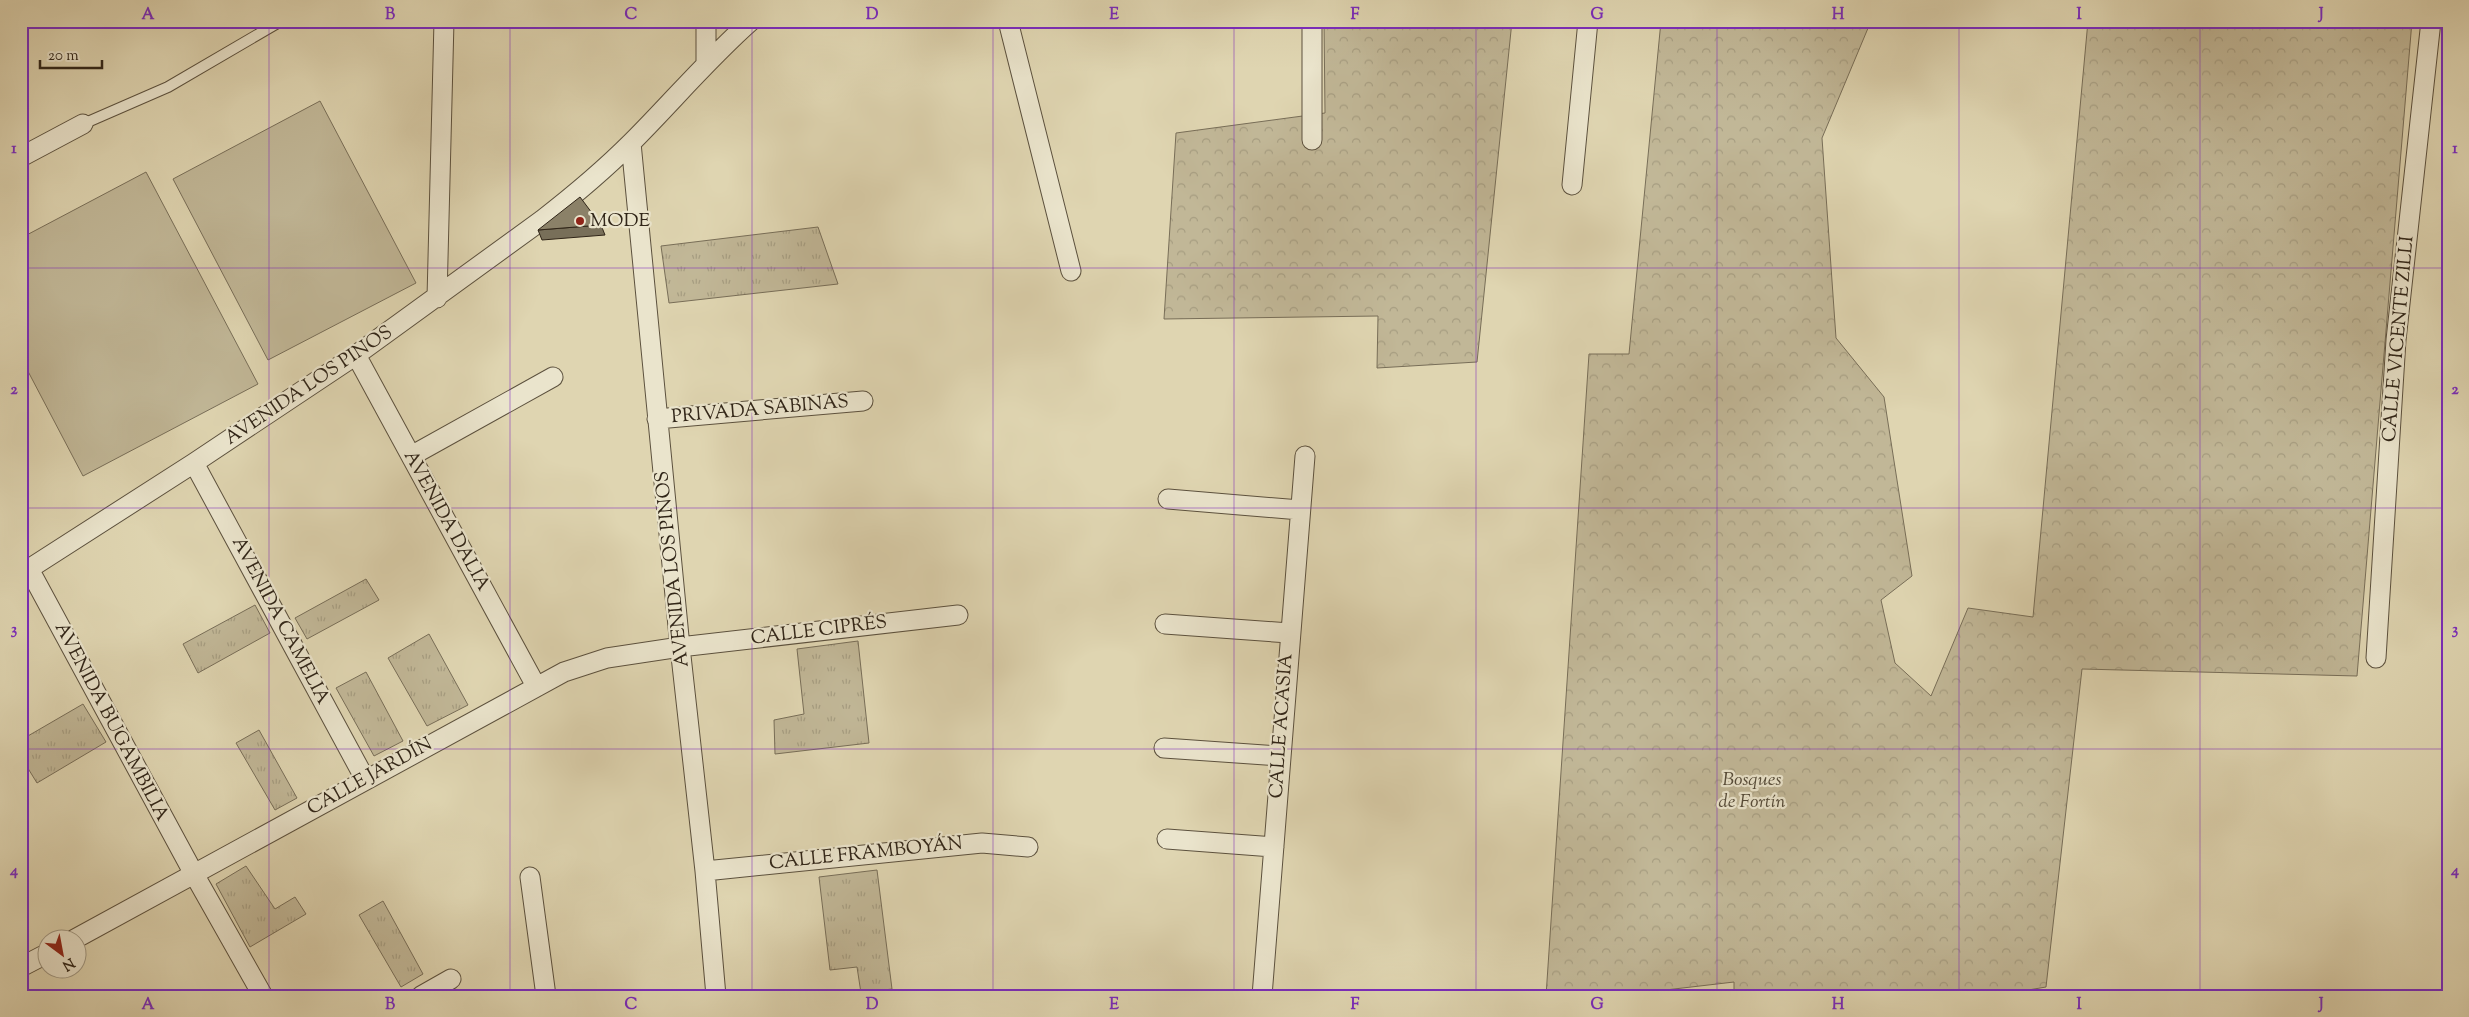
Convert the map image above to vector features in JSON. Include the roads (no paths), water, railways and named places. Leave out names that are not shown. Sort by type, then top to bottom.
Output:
[{"type":"street","points":[[437,298],[444,21]]},
{"type":"street","points":[[706,21],[706,63]]},
{"type":"street","name":"AVENIDA LOS PINOS","points":[[25,572],[194,463],[356,355],[437,298],[570,198],[631,142],[706,63],[751,21]]},
{"type":"street","points":[[1008,21],[1071,271]]},
{"type":"street","points":[[1312,21],[1312,140]]},
{"type":"street","points":[[1572,185],[1588,21]]},
{"type":"street","name":"CALLE VICENTE ZILLI","points":[[2376,658],[2396,340],[2431,21]]},
{"type":"street","points":[[21,157],[83,124]]},
{"type":"street","name":"AVENIDA LOS PINOS","points":[[631,142],[716,996]]},
{"type":"street","name":"AVENIDA DALIA","points":[[356,355],[536,686]]},
{"type":"street","points":[[411,456],[553,377]]},
{"type":"street","name":"PRIVADA SABINAS","points":[[657,418],[863,401]]},
{"type":"street","name":"CALLE ACASIA","points":[[1262,996],[1289,633],[1305,456]]},
{"type":"street","name":"AVENIDA CAMELIA","points":[[194,463],[365,779]]},
{"type":"street","points":[[1168,499],[1300,510]]},
{"type":"street","name":"AVENIDA BUGAMBILIA","points":[[25,572],[263,996]]},
{"type":"street","name":"CALLE CIPRÉS","points":[[680,647],[958,615]]},
{"type":"street","points":[[1165,624],[1289,633]]},
{"type":"street","name":"CALLE JARDÍN","points":[[88,932],[564,672],[588,663],[680,647]]},
{"type":"street","points":[[1164,748],[1280,756]]},
{"type":"street","points":[[1167,839],[1274,847]]},
{"type":"street","name":"CALLE FRAMBOYÁN","points":[[705,871],[982,843],[1028,847]]},
{"type":"street","points":[[530,877],[546,996]]},
{"type":"street","points":[[22,966],[38,958]]},
{"type":"street","points":[[420,996],[451,979]]},
{"type":"lane","points":[[83,124],[168,87],[281,21]]},
{"type":"place","name":"MODE","points":[[580,221]]},
{"type":"park label","name":"Bosques de Fortín","points":[[1752,791]]}]
